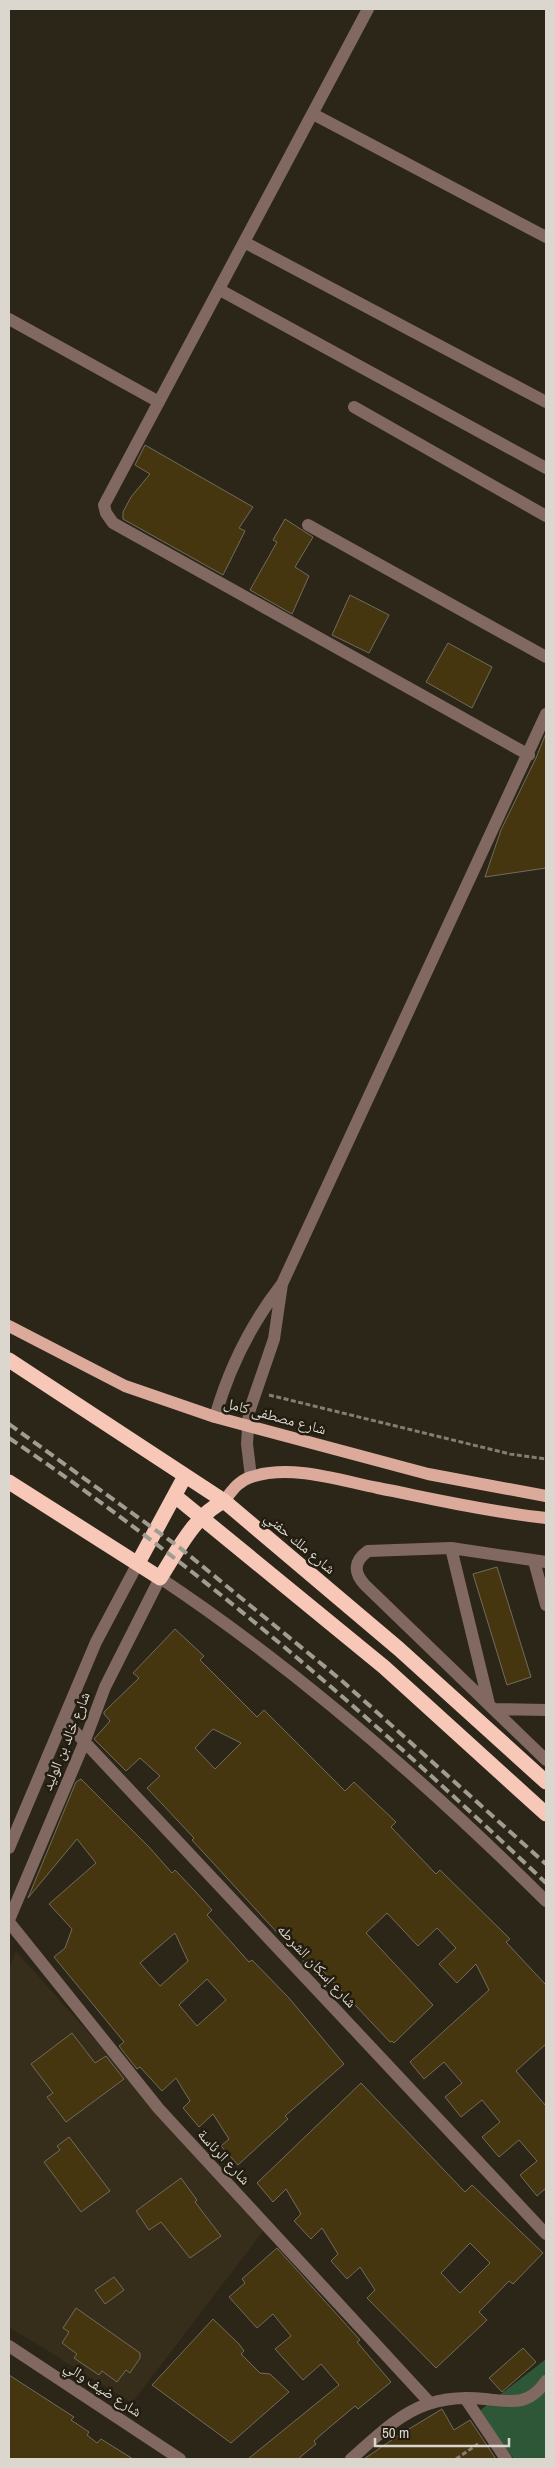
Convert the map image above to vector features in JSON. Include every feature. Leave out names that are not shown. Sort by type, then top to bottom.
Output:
[{"type":"highway","name":"شارع ملك حفني","points":[[9,1360],[224,1501],[399,1649],[546,1782]]},
{"type":"highway","points":[[138,1563],[185,1476]]},
{"type":"highway","points":[[9,1482],[160,1578],[201,1516],[211,1507],[224,1501]]},
{"type":"highway","points":[[175,1496],[391,1673],[546,1814]]},
{"type":"main road","name":"شارع مصطفى كامل","points":[[9,1326],[124,1386],[215,1417],[428,1474],[546,1496]]},
{"type":"main road","points":[[224,1501],[240,1482],[251,1477],[275,1472],[307,1474],[546,1518]]},
{"type":"street","points":[[368,9],[104,505],[106,514],[113,522],[529,755]]},
{"type":"street","points":[[313,114],[546,237]]},
{"type":"street","points":[[244,242],[546,402]]},
{"type":"street","points":[[220,290],[546,468]]},
{"type":"street","points":[[9,319],[159,402]]},
{"type":"street","points":[[354,407],[546,516]]},
{"type":"street","points":[[308,525],[546,657]]},
{"type":"street","points":[[215,1417],[226,1382],[249,1330],[282,1284],[529,755],[546,714]]},
{"type":"street","points":[[251,1477],[247,1427],[249,1412],[274,1339],[282,1284]]},
{"type":"street","points":[[451,1548],[492,1707]]},
{"type":"street","points":[[546,1605],[540,1561],[451,1548],[368,1551],[360,1557],[356,1567],[358,1577],[546,1760]]},
{"type":"street","name":"شارع خالد بن الوليد","points":[[9,1848],[96,1642],[138,1563]]},
{"type":"street","points":[[160,1578],[236,1632],[338,1712],[461,1820],[546,1901]]},
{"type":"street","name":"شارع خالد بن الوليد","points":[[9,1921],[84,1743],[105,1687],[160,1578]]},
{"type":"street","points":[[492,1707],[546,1710]]},
{"type":"street","name":"شارع إسكان الشرطه","points":[[64,1720],[546,2234]]},
{"type":"street","name":"شارع الرئاسة","points":[[9,1921],[159,2110],[430,2403]]},
{"type":"street","name":"شارع ضيف والي","points":[[9,2346],[180,2459]]},
{"type":"street","points":[[351,2459],[406,2413],[430,2403],[465,2398],[506,2403],[525,2400],[540,2390],[546,2381]]},
{"type":"street","points":[[465,2398],[506,2459]]},
{"type":"path","points":[[255,1394],[510,1454],[546,1459]]},
{"type":"path","points":[[456,2459],[491,2436]]},
{"type":"shaded area","points":[[16,1951],[264,2230],[132,2403],[9,2327],[9,1968]]},
{"type":"green space","points":[[546,2359],[546,2459],[514,2459],[478,2412]]},
{"type":"building","points":[[145,445],[253,507],[239,528],[245,531],[223,575],[123,519],[123,512],[131,497],[150,474],[135,465]]},
{"type":"building","points":[[285,519],[313,537],[295,567],[309,576],[292,614],[250,590],[277,542],[273,540]]},
{"type":"building","points":[[350,595],[389,615],[369,653],[332,635]]},
{"type":"building","points":[[448,643],[492,667],[472,708],[426,682]]},
{"type":"building","points":[[546,733],[546,868],[485,877],[501,830]]},
{"type":"building","points":[[497,1567],[531,1677],[507,1685],[473,1574]]},
{"type":"building","points":[[175,1629],[204,1656],[200,1660],[257,1717],[264,1710],[345,1791],[354,1782],[396,1822],[391,1827],[436,1874],[440,1870],[510,1939],[506,1942],[546,1985],[546,2044],[516,2071],[546,2106],[546,2188],[537,2196],[520,2175],[537,2161],[519,2140],[499,2157],[482,2137],[500,2122],[482,2100],[461,2117],[445,2097],[462,2083],[444,2062],[424,2079],[410,2062],[489,1990],[476,1964],[457,1983],[439,1964],[456,1948],[437,1928],[418,1946],[387,1913],[366,1933],[433,2005],[394,2043],[390,2042],[323,1971],[317,1976],[147,1788],[160,1776],[140,1758],[126,1771],[94,1739],[110,1721],[104,1712],[139,1678],[133,1673]],"holes":[[[213,1729],[241,1743],[215,1769],[195,1748]]]},
{"type":"building","points":[[81,1779],[149,1847],[172,1873],[175,1870],[195,1891],[212,1910],[207,1915],[249,1962],[252,1960],[289,1998],[344,2064],[285,2116],[288,2119],[238,2165],[221,2146],[229,2139],[213,2114],[199,2127],[183,2108],[190,2101],[176,2078],[162,2091],[140,2067],[137,2069],[119,2046],[124,2042],[54,1957],[65,1948],[72,1929],[49,1904],[96,1863],[77,1839],[28,1898],[76,1782]],"holes":[[[175,1933],[188,1961],[160,1986],[140,1963]],[[207,1979],[226,2000],[197,2026],[179,2005]]]},
{"type":"building","points":[[72,2033],[95,2063],[106,2056],[124,2079],[66,2122],[47,2097],[53,2093],[31,2064]]},
{"type":"building","points":[[361,2083],[465,2192],[472,2185],[543,2253],[513,2284],[509,2281],[479,2312],[487,2320],[436,2368],[367,2298],[375,2290],[360,2267],[347,2279],[331,2261],[338,2254],[322,2228],[311,2239],[294,2221],[301,2214],[286,2189],[273,2202],[257,2183]],"holes":[[[470,2243],[490,2263],[460,2293],[441,2273]]]},
{"type":"building","points":[[69,2137],[110,2191],[81,2212],[44,2162],[60,2150],[57,2146]]},
{"type":"building","points":[[181,2178],[197,2200],[195,2202],[221,2236],[190,2258],[161,2222],[149,2230],[136,2211]]},
{"type":"building","points":[[277,2248],[360,2340],[357,2342],[391,2382],[358,2409],[355,2406],[314,2441],[316,2444],[298,2459],[248,2459],[339,2385],[321,2364],[303,2380],[275,2349],[291,2336],[273,2314],[257,2328],[229,2297],[245,2283],[242,2279]]},
{"type":"building","points":[[114,2277],[124,2290],[105,2304],[95,2290]]},
{"type":"building","points":[[76,2308],[140,2353],[140,2358],[130,2373],[126,2370],[117,2382],[102,2371],[99,2375],[74,2358],[77,2354],[62,2343],[69,2332],[63,2328]]},
{"type":"building","points":[[213,2319],[239,2344],[244,2351],[241,2354],[260,2373],[270,2374],[289,2392],[231,2443],[152,2385]]},
{"type":"building","points":[[523,2348],[536,2362],[502,2392],[489,2378]]},
{"type":"building","points":[[9,2375],[74,2417],[71,2420],[89,2432],[87,2435],[97,2443],[101,2439],[133,2459],[9,2459]]},
{"type":"building","points":[[442,2409],[454,2430],[470,2420],[496,2459],[364,2459],[399,2435]]},
{"type":"railway","points":[[9,1424],[179,1547],[341,1680],[546,1864]]},
{"type":"railway","points":[[9,1438],[151,1540],[287,1649],[418,1764],[546,1883]]}]
